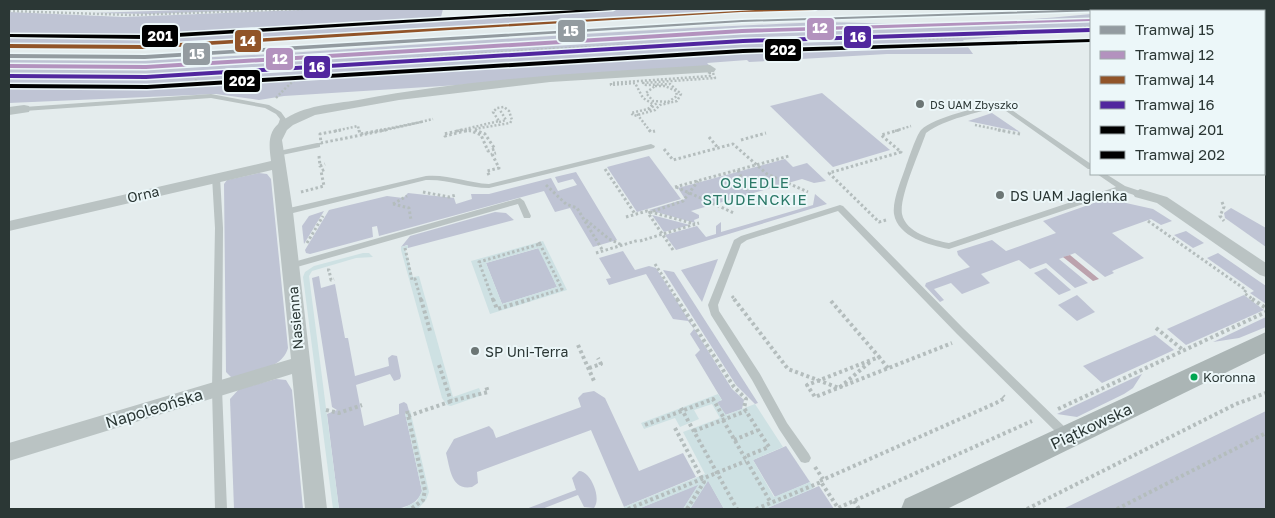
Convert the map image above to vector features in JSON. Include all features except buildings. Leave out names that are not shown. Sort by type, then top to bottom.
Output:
[{"type":"street","points":[[284,125],[312,112],[399,96],[550,78],[710,69]]},
{"type":"street","points":[[9,111],[24,109]]},
{"type":"street","name":"Nasienna","points":[[284,125],[275,140],[284,204],[299,364],[316,509]]},
{"type":"street","name":"Orna","points":[[9,226],[216,177],[278,159]]},
{"type":"street","points":[[1140,194],[1162,200],[1266,271]]},
{"type":"street","name":"Piątkowska","points":[[916,509],[1266,342]]},
{"type":"street","name":"Napoleońska","points":[[9,452],[299,364]]},
{"type":"lane","points":[[24,109],[121,101],[221,97],[267,106],[279,113],[284,125]]},
{"type":"lane","points":[[1090,166],[1000,104],[929,127],[923,132],[898,206],[898,214],[905,225],[926,240],[949,246],[960,244],[1122,188]]},
{"type":"lane","points":[[278,159],[319,144]]},
{"type":"lane","points":[[284,204],[332,201],[438,176],[476,186],[493,185],[651,146]]},
{"type":"lane","points":[[1102,175],[1122,188],[1140,194]]},
{"type":"lane","points":[[216,177],[219,228],[217,389],[221,509]]},
{"type":"lane","points":[[290,266],[520,202],[527,216]]},
{"type":"lane","points":[[805,458],[782,426],[756,377],[716,317],[713,305],[737,242],[744,238],[840,208],[960,331],[1068,437]]},
{"type":"path","points":[[9,11],[131,15],[303,9]]},
{"type":"path","points":[[267,106],[291,80],[313,66],[344,63],[722,40],[821,36],[930,39],[1090,27]]},
{"type":"path","points":[[628,116],[655,110],[660,105],[672,104],[680,98],[680,91],[672,85],[660,83],[646,85],[643,83],[715,78],[713,73],[709,73],[710,76],[611,83],[611,85],[635,83],[643,98],[653,104],[648,109],[636,114]]},
{"type":"path","points":[[9,76],[41,78],[198,74],[187,98]]},
{"type":"path","points":[[636,114],[653,108],[658,102],[672,101],[677,96],[676,91],[665,86],[650,88],[646,96],[658,102]]},
{"type":"path","points":[[444,135],[499,120],[493,114],[493,111],[499,108],[507,108],[512,119],[510,122],[474,129],[485,134],[490,146],[493,146],[494,149]]},
{"type":"path","points":[[440,136],[506,120],[500,110]]},
{"type":"path","points":[[636,114],[651,132],[655,131]]},
{"type":"path","points":[[421,122],[360,134],[358,126],[320,134],[319,144],[421,122],[433,119]]},
{"type":"path","points":[[950,120],[1054,141]]},
{"type":"path","points":[[879,222],[828,173],[901,152],[881,134],[914,125]]},
{"type":"path","points":[[470,129],[484,135],[490,150],[494,149]]},
{"type":"path","points":[[444,135],[469,130],[481,135],[488,151],[494,149]]},
{"type":"path","points":[[741,140],[766,133]]},
{"type":"path","points":[[709,137],[718,148]]},
{"type":"path","points":[[673,160],[733,144],[753,166],[784,184],[808,192]]},
{"type":"path","points":[[493,185],[487,170],[499,168],[492,154],[496,153]]},
{"type":"path","points":[[734,213],[676,187],[789,156]]},
{"type":"path","points":[[600,160],[635,214]]},
{"type":"path","points":[[284,204],[324,186],[321,171],[326,170]]},
{"type":"path","points":[[738,170],[749,194],[759,206]]},
{"type":"path","points":[[648,213],[683,201],[699,180]]},
{"type":"path","points":[[540,183],[548,187],[566,204],[575,206],[603,250]]},
{"type":"path","points":[[307,244],[332,201]]},
{"type":"path","points":[[1222,202],[1224,208],[1220,216],[1229,224]]},
{"type":"path","points":[[393,204],[409,208],[411,222],[405,234]]},
{"type":"path","points":[[596,253],[697,224],[648,213],[647,211],[626,217]]},
{"type":"path","points":[[648,213],[674,250]]},
{"type":"path","points":[[583,217],[609,239],[622,245]]},
{"type":"path","points":[[1148,221],[1246,290],[1244,293],[1266,308]]},
{"type":"path","points":[[540,243],[562,288],[497,309],[479,262],[540,243]]},
{"type":"path","points":[[407,247],[403,248],[430,331]]},
{"type":"path","points":[[628,509],[717,473],[769,447],[744,408],[746,399],[734,387],[655,264]]},
{"type":"path","points":[[329,270],[331,280],[334,279]]},
{"type":"path","points":[[718,290],[731,296],[788,369],[838,388]]},
{"type":"path","points":[[831,301],[888,368]]},
{"type":"path","points":[[1156,328],[1184,350]]},
{"type":"path","points":[[879,357],[807,385],[815,397],[952,342],[959,349]]},
{"type":"path","points":[[578,345],[594,381]]},
{"type":"path","points":[[588,368],[601,364],[598,358]]},
{"type":"path","points":[[838,388],[872,360]]},
{"type":"path","points":[[439,366],[450,400],[452,401]]},
{"type":"path","points":[[411,509],[423,500],[425,490],[408,414],[478,392],[479,395],[488,392],[486,386]]},
{"type":"path","points":[[820,482],[1005,398],[998,391]]},
{"type":"path","points":[[1027,509],[1236,404],[1266,392]]},
{"type":"path","points":[[645,425],[713,400],[771,503]]},
{"type":"path","points":[[323,410],[340,412],[362,405]]},
{"type":"path","points":[[682,410],[737,509]]},
{"type":"path","points":[[694,431],[746,411]]},
{"type":"path","points":[[675,428],[704,482],[687,509]]},
{"type":"path","points":[[734,440],[758,430]]},
{"type":"path","points":[[1117,509],[1266,433]]},
{"type":"path","points":[[756,509],[812,486]]},
{"type":"path","points":[[854,501],[859,509]]},
{"type":"shaded area","points":[[287,9],[149,14],[91,13]]},
{"type":"shaded area","points":[[324,9],[443,9],[441,17],[578,9],[858,9],[715,14],[137,48],[9,45],[9,12],[124,17]]},
{"type":"shaded area","points":[[1090,14],[1090,29],[963,40],[973,54],[887,54],[749,62],[747,60],[707,63],[713,69],[284,96],[259,100],[216,94],[9,103],[9,60],[141,61],[271,54],[265,67],[267,67],[266,71],[280,69],[287,53],[544,36],[736,26],[825,22],[949,24]]},
{"type":"shaded area","points":[[822,93],[890,150],[833,167],[770,106]]},
{"type":"shaded area","points":[[992,113],[1020,132],[968,121]]},
{"type":"shaded area","points":[[649,156],[681,199],[637,212],[607,167]]},
{"type":"shaded area","points":[[785,159],[793,167],[807,163],[826,181],[814,183],[802,179],[691,211],[699,215],[699,218],[694,220],[695,223],[649,210],[685,199],[678,188]]},
{"type":"shaded area","points":[[576,172],[617,240],[593,247],[570,208],[555,212],[544,191],[379,236],[377,226],[372,227],[373,237],[310,254],[306,253],[305,250],[329,210],[387,196],[403,198],[408,193],[454,198],[456,204],[472,199],[471,194],[489,194],[551,178],[558,191],[577,185],[573,179],[558,183],[555,177]]},
{"type":"shaded area","points":[[259,173],[267,174],[271,179],[288,348],[285,355],[272,366],[232,378],[226,372],[224,184],[227,180]]},
{"type":"shaded area","points":[[815,194],[827,204],[676,250],[665,235],[697,226],[706,237],[716,234],[716,226],[721,222],[721,232],[813,205]]},
{"type":"shaded area","points":[[1108,198],[1120,198],[1126,203],[1153,209],[1172,221],[1161,225],[1151,219],[1112,233],[1144,258],[1112,271],[1114,273],[1105,277],[1075,253],[1059,259],[1088,283],[1075,288],[1046,263],[1030,269],[1019,260],[981,274],[990,283],[962,294],[951,283],[934,289],[944,300],[940,302],[925,286],[926,283],[970,267],[958,255],[957,251],[992,240],[1006,251],[1056,233],[1043,221]]},
{"type":"shaded area","points":[[1231,208],[1266,228],[1266,247],[1225,218],[1224,213]]},
{"type":"shaded area","points":[[324,211],[304,244],[302,226],[309,216]]},
{"type":"shaded area","points":[[495,212],[506,213],[514,220],[408,248],[407,245],[401,247],[410,236]]},
{"type":"shaded area","points":[[652,215],[690,225],[664,232]]},
{"type":"shaded area","points":[[1186,231],[1204,243],[1193,248],[1174,235]]},
{"type":"shaded area","points":[[543,241],[567,290],[490,314],[471,261]],"holes":[[[538,248],[557,287],[502,304],[486,263]]]},
{"type":"shaded area","points":[[408,245],[408,248],[405,249],[413,277],[419,276],[453,397],[479,388],[482,395],[451,406],[447,405],[442,398],[401,250],[401,247]]},
{"type":"shaded area","points":[[539,248],[557,287],[502,304],[486,263]]},
{"type":"shaded area","points":[[623,251],[635,270],[649,266],[656,268],[732,389],[744,400],[742,409],[725,415],[717,402],[722,400],[695,355],[700,350],[690,334],[694,329],[688,321],[673,319],[646,274],[609,285],[606,279],[611,278],[599,258]]},
{"type":"shaded area","points":[[369,253],[373,257],[356,258],[312,271],[309,276],[339,509],[333,509],[303,277],[305,272],[314,266]]},
{"type":"shaded area","points":[[1218,253],[1266,286],[1266,304],[1250,293],[1254,291],[1207,258]]},
{"type":"shaded area","points":[[1070,255],[1099,279],[1093,281],[1063,257]]},
{"type":"shaded area","points":[[718,259],[702,302],[681,270]]},
{"type":"shaded area","points":[[1046,268],[1071,290],[1059,295],[1034,273]]},
{"type":"shaded area","points":[[663,270],[674,272],[758,403],[755,404],[736,385]]},
{"type":"shaded area","points":[[319,276],[321,288],[335,284],[345,338],[348,338],[355,376],[389,366],[388,358],[392,355],[397,356],[400,379],[394,381],[390,374],[356,385],[364,426],[399,414],[399,404],[404,402],[407,404],[409,411],[405,413],[422,491],[417,500],[409,505],[398,509],[386,510],[339,509],[327,414],[337,410],[332,407],[312,278]]},
{"type":"shaded area","points":[[1077,295],[1095,312],[1077,321],[1058,305]]},
{"type":"shaded area","points":[[1244,295],[1264,310],[1186,345],[1167,329]]},
{"type":"shaded area","points":[[1266,317],[1266,327],[1239,338],[1213,342]]},
{"type":"shaded area","points":[[1155,335],[1174,350],[1102,383],[1083,366]]},
{"type":"shaded area","points":[[1142,374],[1133,388],[1124,394],[1077,417],[1057,414]]},
{"type":"shaded area","points":[[276,379],[286,380],[292,390],[303,509],[234,509],[230,399],[239,389]]},
{"type":"shaded area","points":[[594,391],[605,398],[639,471],[683,453],[696,477],[624,507],[591,430],[477,472],[478,483],[472,487],[465,487],[456,482],[450,471],[446,453],[454,439],[489,426],[496,438],[581,407],[578,398],[583,393]]},
{"type":"shaded area","points":[[718,394],[722,400],[717,402],[726,415],[755,404],[783,447],[753,460],[774,497],[810,482],[814,488],[765,509],[724,509],[708,481],[690,509],[683,509],[698,485],[638,509],[625,509],[624,507],[705,474],[683,432],[720,418],[712,404],[694,410],[699,419],[680,427],[675,418],[644,429],[641,423]]},
{"type":"shaded area","points":[[410,410],[429,492],[426,500],[418,509],[402,509],[417,501],[422,491],[405,413]]},
{"type":"shaded area","points":[[1266,411],[1266,509],[1063,509]]},
{"type":"shaded area","points":[[786,446],[810,482],[775,497],[753,460]]},
{"type":"shaded area","points":[[579,471],[588,476],[594,486],[597,498],[594,508],[584,507],[578,495],[542,509],[526,509],[576,490],[572,478]]},
{"type":"shaded area","points":[[708,480],[724,509],[690,509]]},
{"type":"shaded area","points":[[699,484],[683,509],[638,509]]},
{"type":"shaded area","points":[[819,486],[834,509],[765,509]]},
{"type":"tram line","name":"201","points":[[9,36],[144,37],[613,9]]},
{"type":"tram line","name":"14","points":[[9,46],[145,47],[741,11],[815,9]]},
{"type":"tram line","name":"15","points":[[1101,10],[1134,9]]},
{"type":"tram line","name":"15","points":[[9,56],[145,57],[742,21],[1090,10]]},
{"type":"tram line","name":"12","points":[[9,66],[146,67],[742,31],[1090,20]]},
{"type":"tram line","name":"16","points":[[9,76],[146,77],[743,41],[1090,30]]},
{"type":"tram line","name":"202","points":[[9,86],[147,87],[743,51],[1090,40]]},
{"type":"place","name":"DS UAM Zbyszko","points":[[920,104]]},
{"type":"place","name":"DS UAM Jagienka","points":[[1000,195]]},
{"type":"place","name":"SP Uni-Terra","points":[[475,351]]},
{"type":"place","name":"Koronna","points":[[1194,377]]},
{"type":"district","name":"OSIEDLE STUDENCKIE","points":[[755,190]]}]
